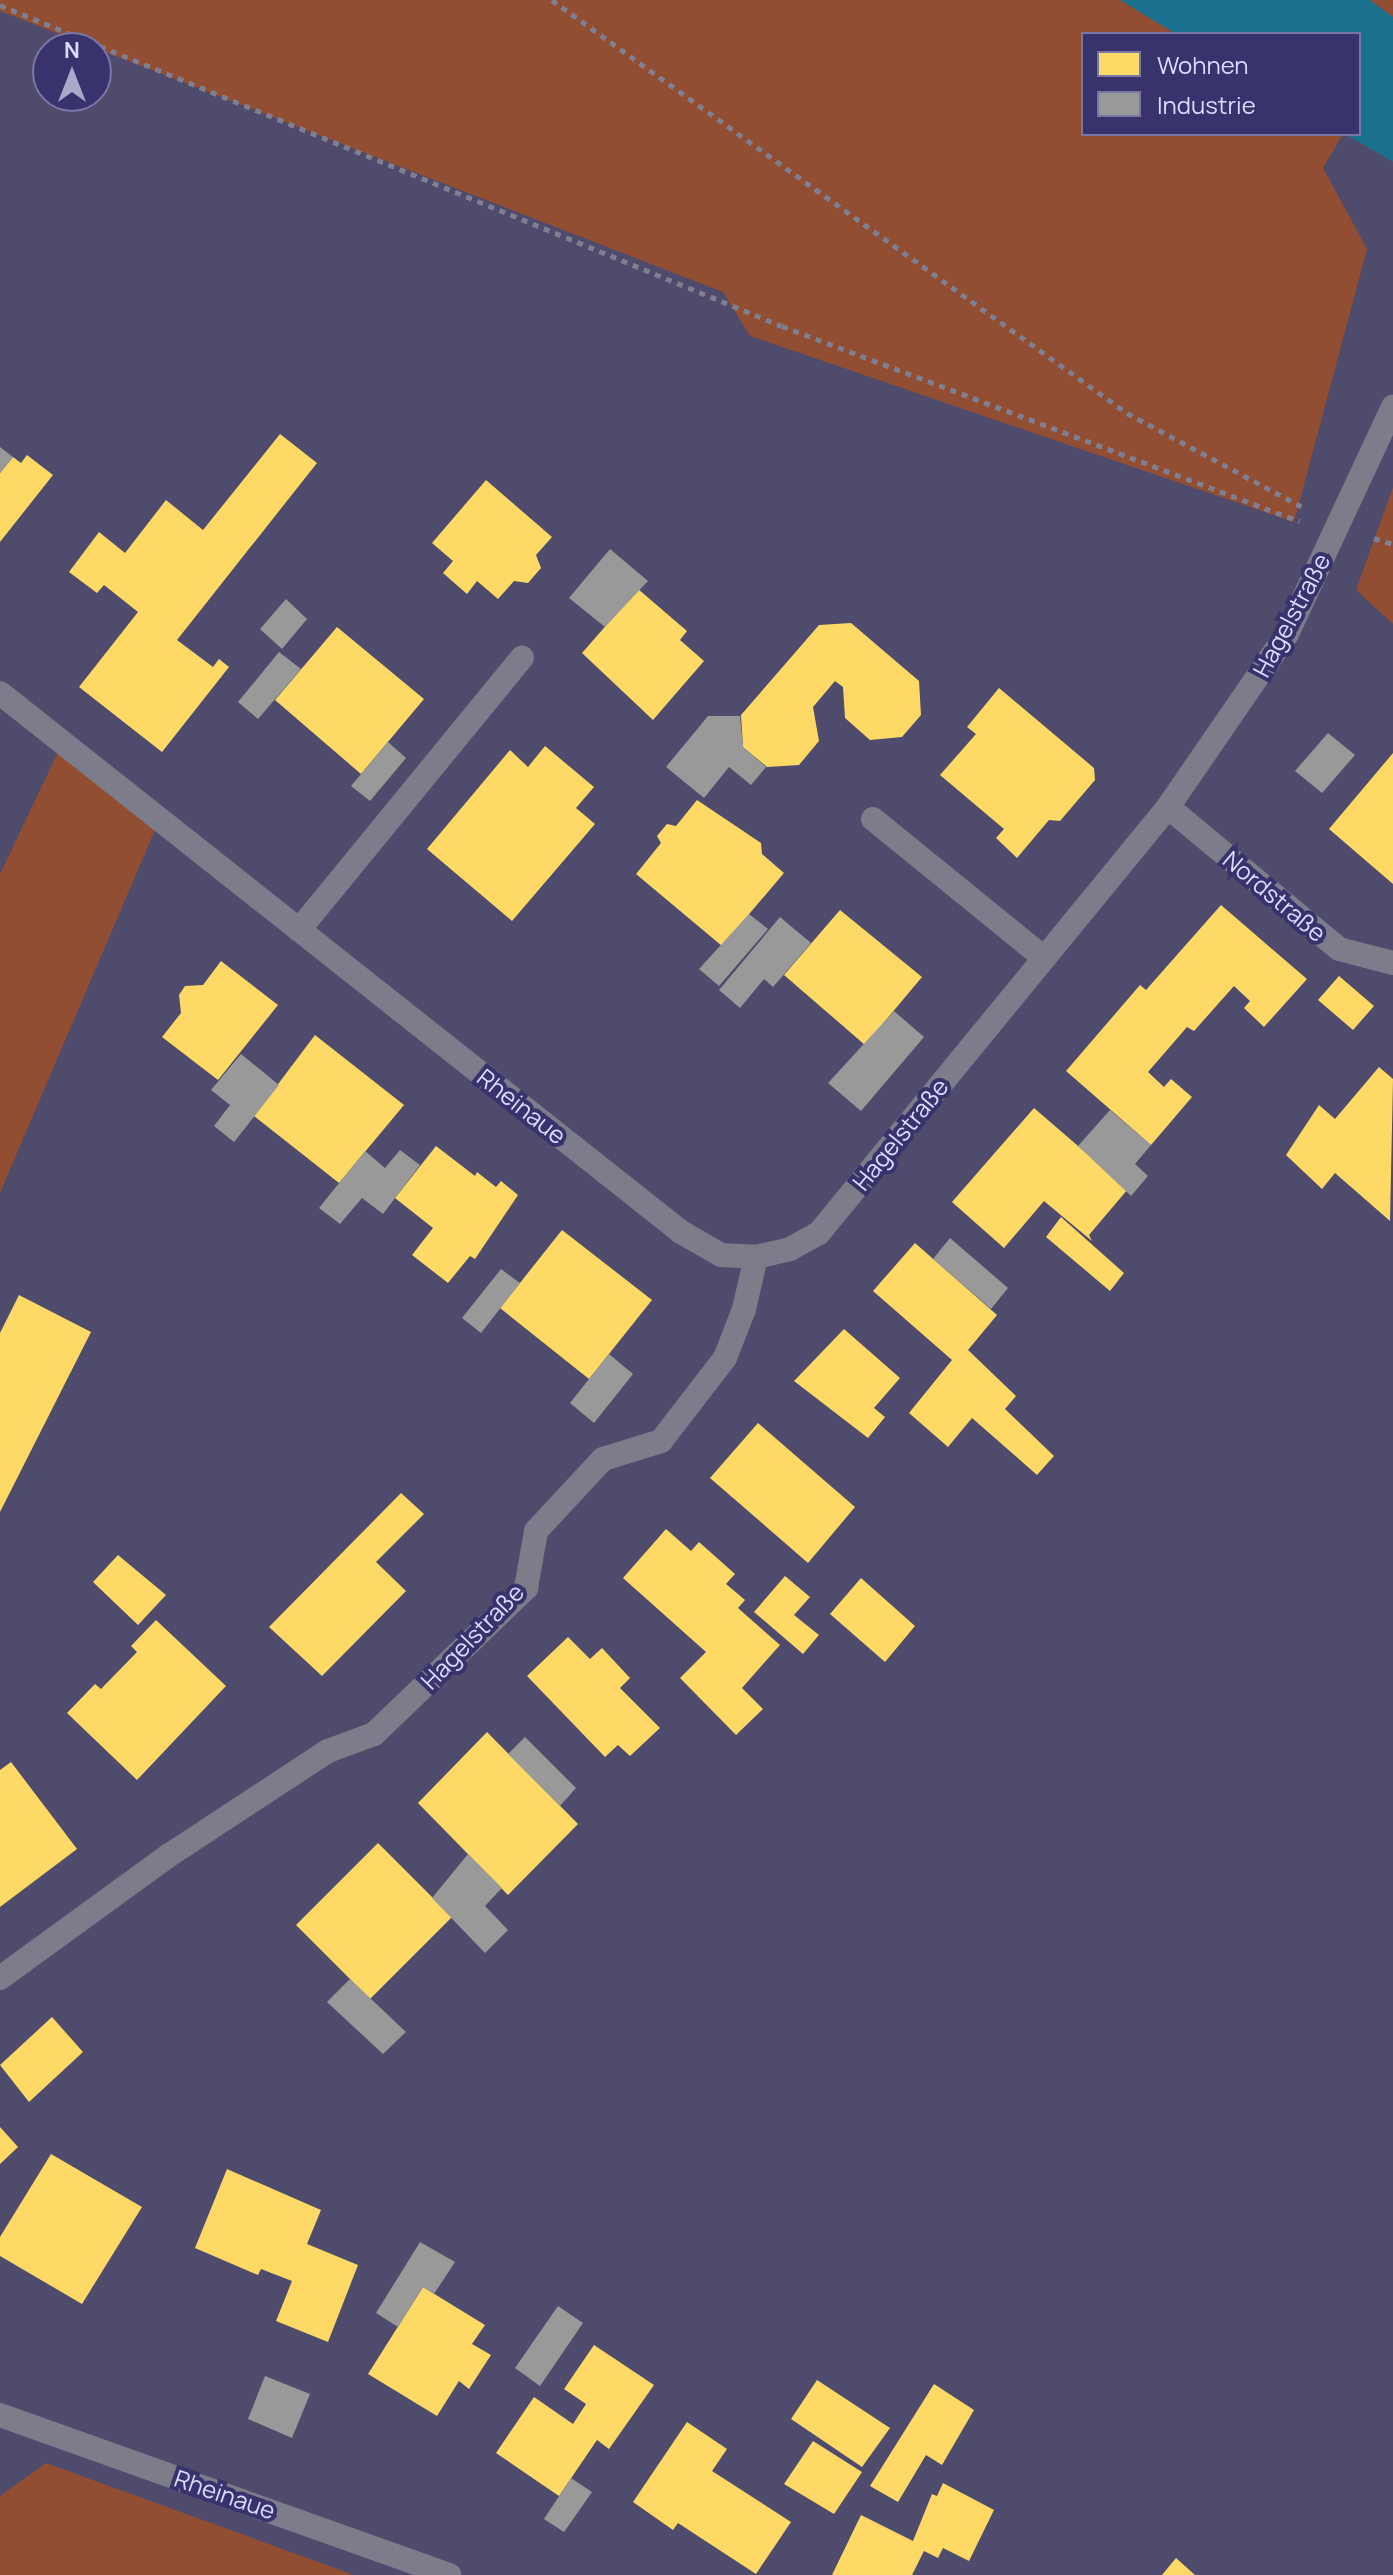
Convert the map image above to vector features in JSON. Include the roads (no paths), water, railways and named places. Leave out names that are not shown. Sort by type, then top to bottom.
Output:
[{"type":"street","name":"Hagelstraße","points":[[0,1978],[248,1803],[328,1751],[374,1734],[526,1588],[536,1531],[603,1459],[661,1441],[725,1358],[744,1309],[756,1257],[790,1249],[819,1233],[1168,807],[1287,634],[1393,407]]},
{"type":"street","points":[[299,930],[522,658]]},
{"type":"street","name":"Rheinaue","points":[[0,693],[681,1232],[721,1255],[756,1257]]},
{"type":"street","name":"Nordstraße","points":[[1168,807],[1339,949],[1393,963]]},
{"type":"street","points":[[873,819],[1044,958]]},
{"type":"street","name":"Rheinaue","points":[[0,2415],[449,2575]]},
{"type":"water","points":[[1120,0],[1370,0],[1393,17],[1393,162],[1348,136],[1361,136],[1361,32],[1173,32]]}]
